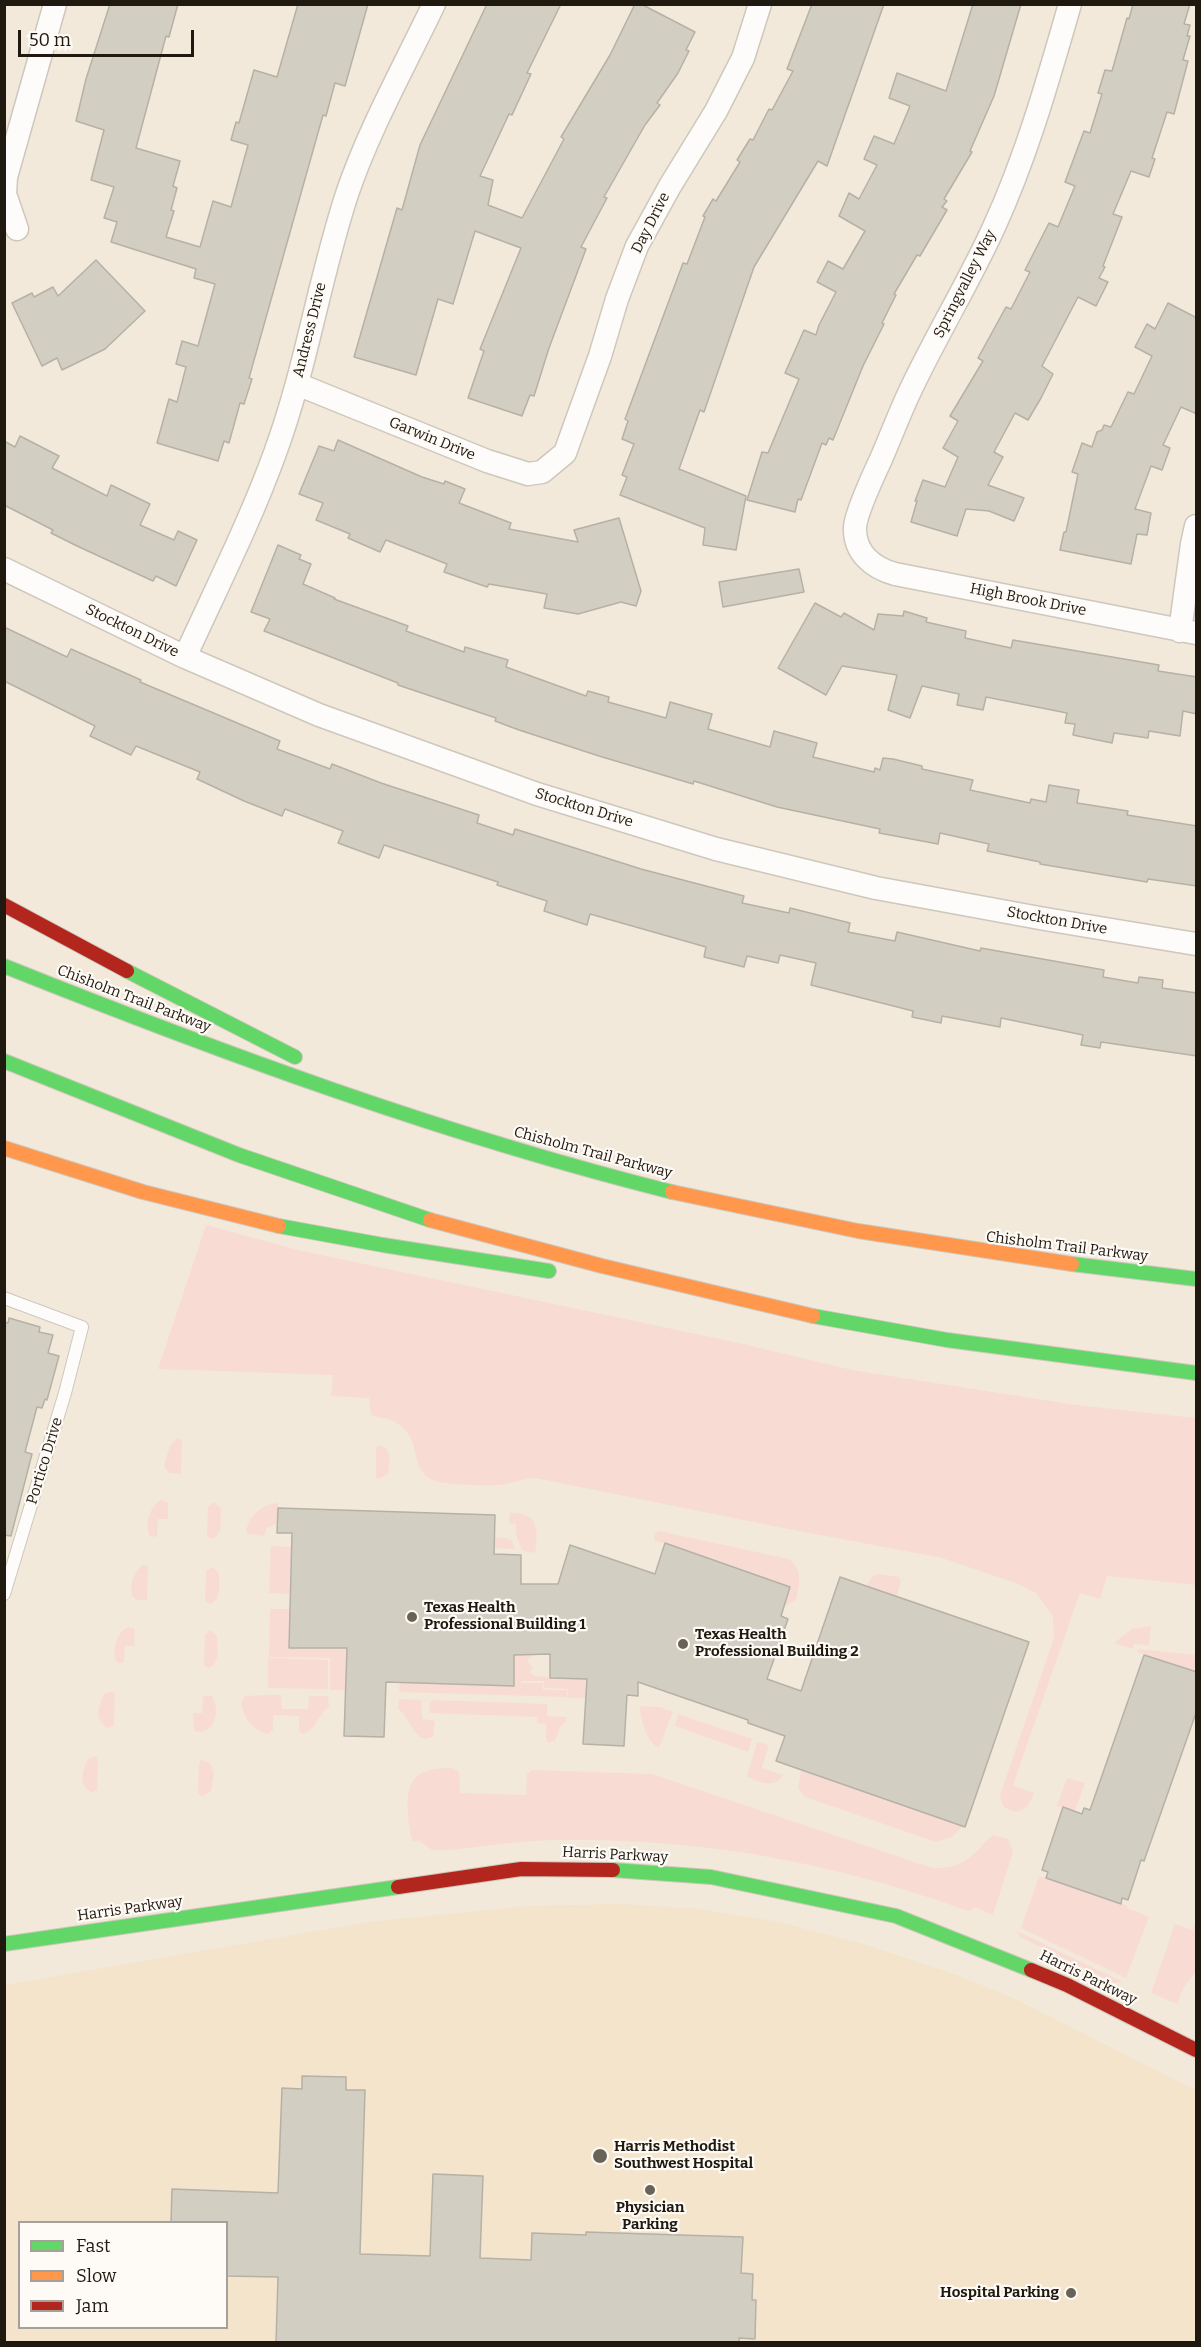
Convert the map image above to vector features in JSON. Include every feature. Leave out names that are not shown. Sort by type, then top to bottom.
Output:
[{"type":"main road","points":[[4,905],[153,985],[308,1064]]},
{"type":"main road","name":"Chisholm Trail Parkway","points":[[4,966],[133,1018],[422,1121],[525,1153],[624,1180],[827,1226],[936,1246],[1078,1266],[1197,1279]]},
{"type":"main road","points":[[4,1061],[69,1089],[212,1144],[383,1206],[530,1248],[740,1300],[865,1327],[967,1343],[1197,1373]]},
{"type":"main road","points":[[329,1074],[422,1121]]},
{"type":"main road","points":[[4,1148],[152,1195],[285,1227],[433,1254],[563,1273]]},
{"type":"main road","points":[[586,1277],[740,1300]]},
{"type":"main road","name":"Harris Parkway","points":[[4,1944],[521,1869],[623,1870],[711,1877],[896,1916],[993,1953],[1067,1985],[1197,2050]]},
{"type":"street","points":[[17,229],[5,194],[6,177],[55,4]]},
{"type":"street","name":"Andress Drive","points":[[185,657],[254,506],[275,452],[297,384],[347,195],[363,152],[434,4]]},
{"type":"street","name":"Day Drive","points":[[565,453],[600,356],[617,299],[638,246],[670,186],[722,100],[743,58],[760,4]]},
{"type":"street","name":"Springvalley Way","points":[[865,557],[856,543],[855,526],[874,474],[911,388],[993,229],[1016,175],[1038,116],[1070,4]]},
{"type":"street","name":"Garwin Drive","points":[[297,384],[487,461],[528,474],[542,472],[565,453]]},
{"type":"street","points":[[1188,632],[1192,544],[1197,526]]},
{"type":"street","name":"High Brook Drive","points":[[865,557],[869,563],[895,574],[1188,632]]},
{"type":"street","name":"Stockton Drive","points":[[4,569],[185,657],[319,715],[537,794],[716,849],[876,888],[1046,920],[1197,944]]},
{"type":"lane","name":"Portico Drive","points":[[4,1298],[82,1327],[65,1394],[4,1594]]},
{"type":"shaded area","points":[[206,1225],[298,1250],[739,1343],[852,1370],[1076,1405],[1196,1418],[1196,1585],[1107,1576],[1100,1599],[1080,1593],[1013,1785],[1034,1793],[1022,1810],[1008,1810],[1003,1806],[1000,1795],[1054,1638],[1053,1617],[1036,1593],[1018,1584],[942,1558],[535,1478],[494,1485],[435,1481],[421,1470],[413,1444],[403,1427],[390,1420],[371,1415],[369,1398],[331,1396],[333,1375],[158,1369]]},
{"type":"shaded area","points":[[177,1438],[182,1440],[181,1474],[169,1473],[164,1466],[170,1445]]},
{"type":"shaded area","points":[[379,1445],[386,1448],[390,1456],[388,1474],[378,1479],[376,1478],[376,1448]]},
{"type":"shaded area","points":[[161,1500],[168,1503],[168,1519],[158,1519],[157,1536],[153,1537],[149,1535],[148,1520],[154,1506]]},
{"type":"shaded area","points":[[214,1502],[221,1508],[221,1522],[218,1534],[212,1539],[207,1536],[208,1507]]},
{"type":"shaded area","points":[[278,1503],[277,1523],[267,1528],[264,1536],[248,1534],[246,1530],[254,1515],[262,1508]]},
{"type":"shaded area","points":[[510,1513],[532,1519],[537,1537],[535,1553],[523,1551],[517,1538],[516,1524],[509,1523]]},
{"type":"shaded area","points":[[659,1531],[789,1559],[797,1568],[798,1573],[796,1600],[785,1606],[790,1587],[654,1540],[655,1533]]},
{"type":"shaded area","points":[[494,1537],[510,1540],[515,1549],[492,1548]]},
{"type":"shaded area","points":[[271,1546],[292,1547],[290,1594],[269,1593]]},
{"type":"shaded area","points":[[143,1565],[148,1566],[147,1600],[138,1600],[133,1597],[132,1584],[137,1571]]},
{"type":"shaded area","points":[[212,1567],[219,1573],[219,1587],[216,1599],[210,1604],[205,1601],[206,1571]]},
{"type":"shaded area","points":[[878,1574],[899,1577],[901,1580],[897,1596],[867,1586],[872,1577]]},
{"type":"shaded area","points":[[270,1609],[290,1609],[289,1648],[352,1648],[352,1678],[346,1679],[346,1690],[330,1690],[330,1658],[269,1657]]},
{"type":"shaded area","points":[[1151,1626],[1149,1645],[1134,1644],[1133,1649],[1114,1643],[1132,1629]]},
{"type":"shaded area","points":[[128,1627],[135,1629],[134,1646],[125,1646],[124,1662],[120,1664],[116,1661],[115,1647],[118,1637]]},
{"type":"shaded area","points":[[210,1630],[217,1636],[217,1659],[208,1668],[204,1665],[205,1635]]},
{"type":"shaded area","points":[[1138,1649],[1196,1655],[1196,1672],[1137,1652]]},
{"type":"shaded area","points":[[534,1654],[527,1661],[533,1668],[530,1672],[534,1676],[590,1679],[586,1698],[568,1698],[568,1689],[544,1688],[544,1681],[521,1681],[521,1690],[522,1683],[543,1683],[543,1690],[567,1690],[567,1697],[399,1692],[400,1682],[514,1686],[514,1655]]},
{"type":"shaded area","points":[[268,1658],[328,1660],[328,1689],[268,1688]]},
{"type":"shaded area","points":[[112,1691],[115,1693],[114,1725],[108,1728],[101,1721],[98,1713],[104,1694]]},
{"type":"shaded area","points":[[281,1695],[282,1709],[308,1709],[309,1696],[328,1696],[329,1707],[311,1730],[303,1734],[299,1731],[299,1716],[273,1715],[273,1730],[267,1734],[249,1722],[241,1703],[245,1696]]},
{"type":"shaded area","points":[[212,1696],[215,1702],[214,1721],[207,1730],[194,1731],[193,1713],[202,1713],[203,1697]]},
{"type":"shaded area","points":[[399,1699],[421,1700],[422,1719],[435,1721],[433,1737],[425,1739],[420,1737],[398,1709]]},
{"type":"shaded area","points":[[433,1700],[547,1704],[547,1716],[566,1717],[566,1721],[560,1727],[555,1741],[548,1743],[546,1724],[537,1723],[537,1717],[429,1713],[430,1702]]},
{"type":"shaded area","points":[[640,1706],[660,1707],[673,1712],[659,1748],[648,1736],[641,1717]]},
{"type":"shaded area","points":[[678,1714],[752,1739],[748,1752],[675,1726]]},
{"type":"shaded area","points":[[757,1742],[769,1745],[762,1768],[783,1775],[776,1782],[766,1783],[747,1776]]},
{"type":"shaded area","points":[[96,1756],[98,1759],[97,1790],[92,1793],[83,1782],[83,1773],[88,1759]]},
{"type":"shaded area","points":[[201,1760],[210,1763],[214,1773],[211,1791],[202,1797],[198,1793]]},
{"type":"shaded area","points":[[440,1768],[452,1768],[459,1772],[460,1793],[526,1795],[527,1774],[532,1770],[652,1774],[932,1868],[950,1867],[961,1863],[994,1835],[1008,1839],[1013,1852],[993,1915],[975,1907],[968,1911],[926,1896],[840,1872],[752,1854],[708,1848],[664,1843],[564,1840],[432,1850],[419,1841],[413,1842],[408,1813],[409,1791],[416,1777],[422,1773]]},
{"type":"shaded area","points":[[801,1770],[963,1826],[952,1837],[936,1842],[805,1797],[798,1788]]},
{"type":"shaded area","points":[[1067,1778],[1085,1783],[1075,1811],[1057,1806]]},
{"type":"shaded area","points":[[1039,1876],[1128,1906],[1127,1908],[1149,1917],[1126,1978],[1021,1928]]},
{"type":"shaded area","name":"Harris Methodist Southwest Hospital","points":[[620,1904],[699,1909],[774,1921],[860,1943],[957,1975],[1011,1997],[1196,2090],[1196,2342],[5,2342],[5,1985],[369,1922],[528,1906]]},
{"type":"shaded area","points":[[1196,1920],[1196,1971],[1184,1987],[1177,2004],[1151,1993],[1175,1924],[1193,1930]]},
{"type":"shaded area","points":[[1017,1931],[1123,1982],[1114,1983],[1020,1937]]},
{"type":"building","points":[[110,4],[178,4],[169,37],[166,36],[136,148],[180,161],[173,186],[177,188],[171,210],[174,211],[166,237],[200,247],[213,201],[231,207],[248,145],[231,140],[236,122],[239,123],[254,70],[277,77],[298,4],[368,4],[345,86],[335,83],[326,116],[323,115],[249,378],[252,379],[244,404],[240,403],[229,443],[224,441],[218,461],[157,443],[169,399],[177,402],[186,367],[176,364],[182,341],[198,346],[215,284],[194,278],[196,269],[111,242],[117,222],[104,218],[114,187],[91,180],[104,130],[76,121],[86,79]]},
{"type":"building","points":[[487,4],[561,4],[527,73],[531,74],[512,115],[509,114],[480,176],[493,180],[488,205],[522,218],[564,139],[561,137],[610,55],[635,4],[641,4],[695,32],[678,73],[657,103],[660,105],[645,125],[604,197],[607,198],[581,247],[586,249],[549,348],[534,396],[530,395],[522,416],[468,398],[484,351],[480,349],[521,248],[475,231],[453,304],[438,299],[416,375],[354,357],[397,208],[402,210],[420,145]]},
{"type":"building","points":[[812,4],[884,4],[827,166],[818,161],[754,267],[704,412],[700,410],[679,469],[746,496],[736,550],[703,545],[705,528],[620,495],[627,477],[622,475],[634,444],[622,439],[628,421],[625,419],[683,263],[687,264],[705,217],[703,216],[713,199],[716,201],[740,162],[737,160],[750,139],[753,140],[769,109],[772,110],[793,71],[787,69]]},
{"type":"building","points":[[973,4],[1021,4],[994,96],[970,151],[972,152],[944,199],[947,201],[942,207],[947,210],[894,294],[896,295],[882,323],[884,324],[863,366],[833,440],[829,438],[826,445],[822,443],[801,500],[798,499],[795,512],[747,500],[762,452],[768,453],[799,379],[785,373],[804,330],[816,335],[836,292],[817,282],[828,261],[843,269],[865,231],[839,216],[849,193],[859,199],[877,165],[864,159],[874,136],[894,144],[910,106],[889,98],[897,73],[946,91]]},
{"type":"building","points":[[1133,4],[1190,4],[1184,24],[1190,25],[1187,36],[1190,36],[1183,60],[1188,61],[1174,114],[1167,112],[1152,158],[1155,159],[1149,177],[1131,171],[1113,214],[1122,217],[1099,278],[1108,282],[1096,306],[1078,297],[1042,366],[1053,374],[1041,398],[1028,420],[1015,413],[994,452],[1003,457],[988,485],[1024,498],[1014,521],[989,511],[966,509],[957,536],[911,522],[917,501],[915,501],[923,480],[945,487],[958,457],[943,448],[958,421],[950,416],[983,361],[978,358],[1006,307],[1011,309],[1030,272],[1025,270],[1049,223],[1058,227],[1075,186],[1065,182],[1084,131],[1090,133],[1102,94],[1098,93],[1105,70],[1112,71]]},
{"type":"building","points":[[96,260],[145,311],[105,349],[62,370],[57,358],[42,366],[12,303],[32,293],[34,297],[53,287],[58,296]]},
{"type":"building","points":[[1168,303],[1197,318],[1197,414],[1181,407],[1163,445],[1170,448],[1162,470],[1151,466],[1135,509],[1151,513],[1147,535],[1137,534],[1131,564],[1060,550],[1078,474],[1072,472],[1082,443],[1092,447],[1097,432],[1102,430],[1104,425],[1111,427],[1128,392],[1134,394],[1152,356],[1135,347],[1147,324],[1155,329]]},
{"type":"building","points":[[20,436],[59,456],[52,468],[107,496],[111,485],[150,504],[140,525],[174,540],[178,531],[197,540],[176,586],[156,576],[153,581],[77,546],[51,533],[53,530],[4,505],[4,441],[15,447]]},
{"type":"building","points":[[338,440],[422,477],[444,484],[445,481],[465,489],[459,503],[511,523],[509,529],[578,542],[574,530],[619,518],[641,591],[636,606],[621,602],[578,614],[544,608],[547,594],[489,584],[487,587],[444,572],[447,564],[386,540],[380,552],[348,538],[350,534],[316,520],[323,503],[299,494],[319,446],[334,451]]},
{"type":"building","points":[[278,545],[301,555],[299,559],[311,564],[303,584],[334,599],[408,626],[406,631],[464,652],[465,647],[508,660],[506,667],[586,696],[588,691],[609,697],[608,702],[666,718],[670,702],[712,714],[708,729],[770,747],[774,731],[817,743],[813,757],[874,772],[875,768],[880,770],[883,758],[893,759],[922,766],[922,769],[973,780],[970,790],[1030,803],[1031,799],[1046,802],[1049,785],[1079,790],[1077,803],[1128,811],[1127,815],[1197,826],[1197,886],[1148,879],[1147,882],[1040,864],[1040,862],[987,851],[989,844],[940,833],[938,844],[879,833],[880,829],[777,807],[694,781],[693,784],[519,730],[495,721],[496,718],[398,685],[398,683],[264,631],[270,619],[251,612]]},
{"type":"building","points":[[799,569],[804,592],[723,607],[719,582]]},
{"type":"building","points":[[815,603],[841,617],[844,613],[874,630],[878,614],[903,616],[904,611],[927,618],[926,622],[966,631],[965,638],[1011,648],[1013,640],[1159,665],[1158,671],[1197,677],[1197,714],[1183,711],[1180,736],[1149,731],[1148,738],[1114,733],[1112,743],[1073,735],[1075,724],[1065,723],[1067,713],[986,697],[983,710],[957,705],[959,694],[922,686],[910,718],[888,710],[897,675],[842,666],[826,695],[778,668]]},
{"type":"building","points":[[4,627],[67,657],[71,649],[141,680],[140,682],[280,741],[277,749],[330,769],[332,764],[381,783],[479,815],[477,823],[513,835],[515,829],[641,869],[744,896],[742,903],[789,913],[790,908],[850,923],[848,932],[895,941],[897,932],[980,951],[981,948],[1104,970],[1103,977],[1138,983],[1139,977],[1163,980],[1162,988],[1197,993],[1197,1056],[1101,1042],[1100,1048],[1081,1045],[1083,1035],[1001,1018],[1000,1027],[942,1016],[941,1023],[912,1017],[913,1011],[811,985],[816,963],[780,955],[778,963],[747,956],[744,967],[704,957],[706,947],[590,914],[587,925],[544,911],[547,901],[497,885],[498,882],[384,845],[379,858],[338,843],[343,831],[285,809],[282,816],[197,779],[200,772],[136,746],[131,755],[90,736],[95,726],[4,681]]},
{"type":"building","points":[[9,1318],[40,1327],[39,1332],[53,1335],[48,1353],[59,1356],[47,1400],[45,1399],[42,1408],[37,1407],[25,1452],[32,1454],[11,1536],[4,1535],[4,1322],[8,1323]]},
{"type":"building","points":[[278,1508],[495,1515],[494,1554],[521,1555],[521,1584],[558,1584],[570,1545],[655,1574],[665,1543],[790,1587],[781,1616],[788,1619],[767,1679],[801,1691],[840,1577],[1029,1642],[965,1827],[776,1761],[785,1736],[748,1723],[748,1720],[638,1682],[638,1696],[627,1695],[624,1746],[583,1744],[587,1679],[550,1678],[550,1654],[514,1655],[514,1686],[386,1682],[384,1737],[344,1736],[347,1648],[289,1648],[292,1533],[277,1533]]},
{"type":"building","points":[[1144,1655],[1197,1672],[1197,1710],[1144,1861],[1141,1860],[1128,1900],[1122,1898],[1121,1904],[1046,1878],[1048,1872],[1042,1870],[1063,1807],[1082,1814],[1084,1808],[1090,1810]]},
{"type":"building","points":[[302,2076],[346,2077],[346,2090],[365,2090],[360,2254],[430,2256],[433,2174],[483,2176],[480,2258],[531,2260],[532,2233],[586,2235],[586,2232],[743,2237],[741,2273],[753,2274],[752,2300],[756,2300],[755,2339],[739,2338],[739,2343],[276,2343],[278,2277],[228,2276],[228,2221],[171,2221],[172,2189],[278,2193],[282,2088],[302,2089]]},
{"type":"traffic: fast","points":[[4,966],[168,1030],[334,1090],[502,1145],[672,1192]]},
{"type":"traffic: fast","points":[[127,971],[295,1057]]},
{"type":"traffic: fast","points":[[4,1061],[239,1155],[430,1220]]},
{"type":"traffic: fast","points":[[279,1226],[549,1271]]},
{"type":"traffic: fast","points":[[1072,1264],[1196,1279]]},
{"type":"traffic: fast","points":[[813,1316],[947,1340],[1196,1373]]},
{"type":"traffic: fast","points":[[613,1870],[711,1877],[896,1916],[1031,1970]]},
{"type":"traffic: fast","points":[[4,1944],[398,1887]]},
{"type":"traffic: slow","points":[[4,1148],[143,1192],[279,1226]]},
{"type":"traffic: slow","points":[[672,1192],[858,1231],[1072,1264]]},
{"type":"traffic: slow","points":[[430,1220],[602,1266],[813,1316]]},
{"type":"traffic: jam","points":[[4,905],[127,971]]},
{"type":"traffic: jam","points":[[398,1887],[521,1869],[613,1870]]},
{"type":"traffic: jam","points":[[1031,1970],[1067,1985],[1196,2050]]},
{"type":"place","name":"Texas Health Professional Building 1","points":[[412,1617]]},
{"type":"place","name":"Texas Health Professional Building 2","points":[[683,1644]]},
{"type":"place","name":"Harris Methodist Southwest Hospital","points":[[600,2156]]},
{"type":"place","name":"Physician Parking","points":[[650,2190]]},
{"type":"place","name":"Hospital Parking","points":[[1071,2293]]}]
